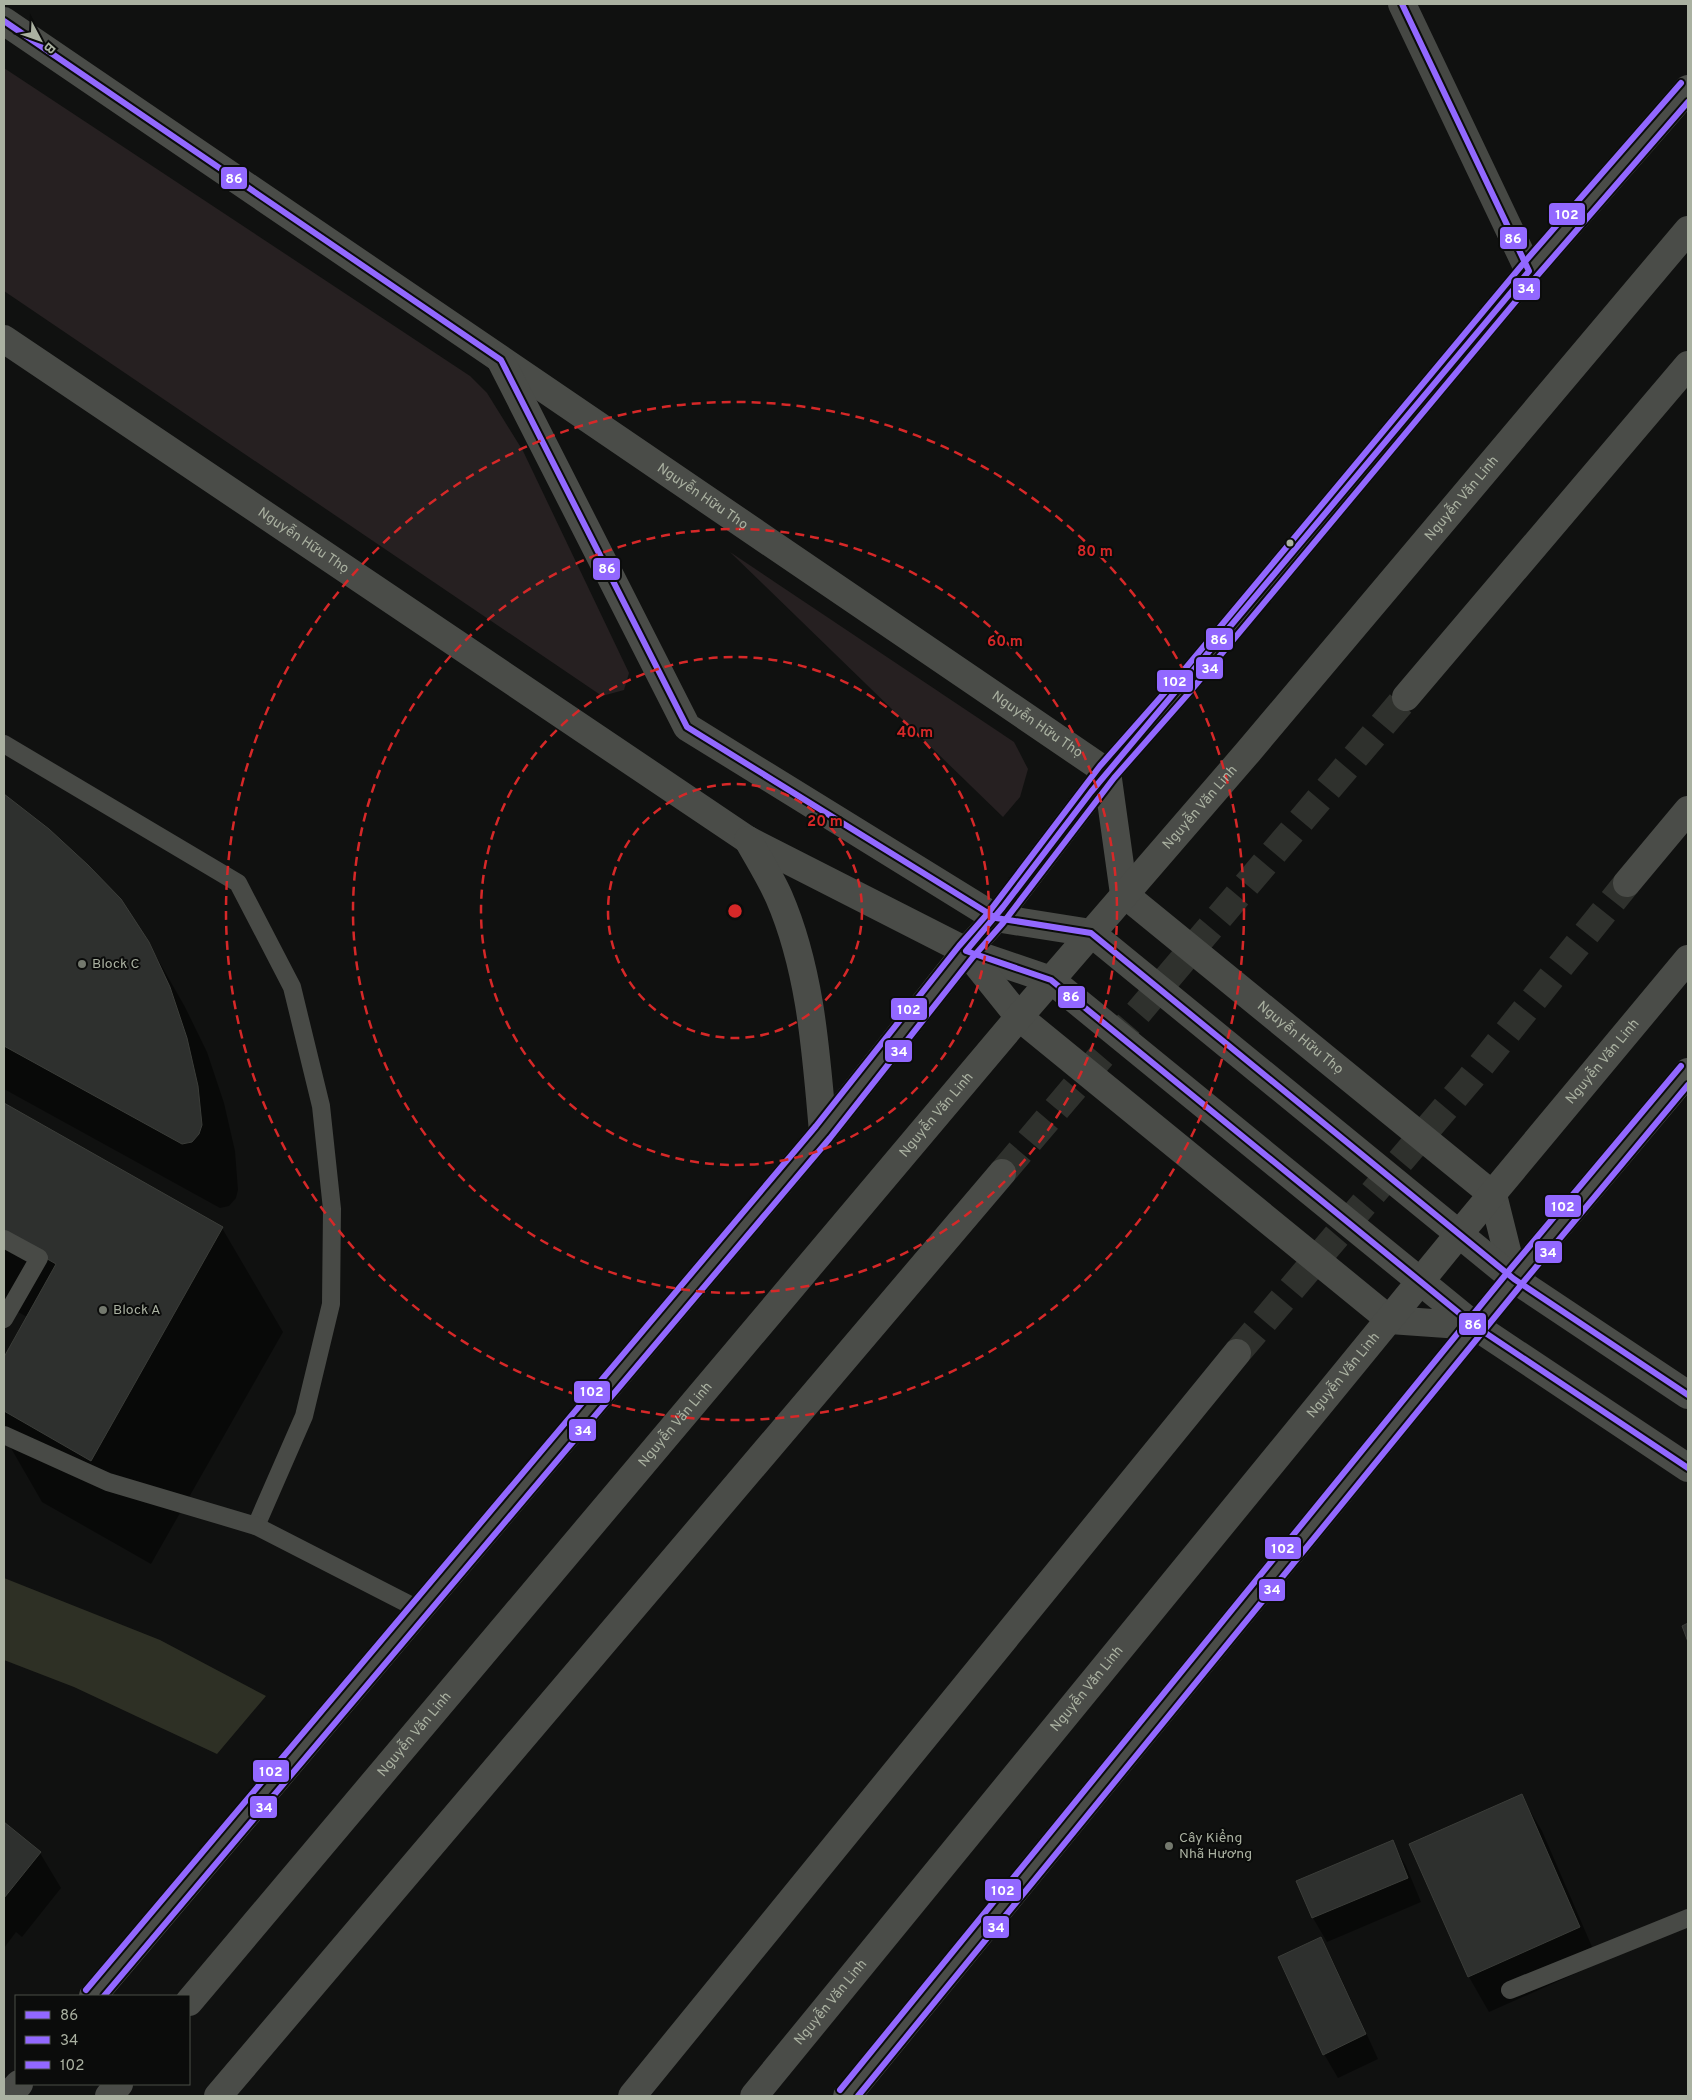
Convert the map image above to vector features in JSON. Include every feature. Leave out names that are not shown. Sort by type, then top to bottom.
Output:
[{"type":"main road","points":[[1402,4],[1529,271]]},
{"type":"main road","name":"Nguyễn Hữu Thọ","points":[[4,21],[1107,772]]},
{"type":"main road","points":[[93,1995],[823,1132],[966,951],[996,918],[1107,772],[1181,688],[1529,271],[1688,90]]},
{"type":"main road","name":"Nguyễn Văn Linh","points":[[190,2001],[1018,1018],[1248,752],[1688,230]]},
{"type":"main road","name":"Nguyễn Hữu Thọ","points":[[4,339],[748,840],[966,951],[1051,980],[1475,1326],[1688,1468]]},
{"type":"main road","name":"Nguyễn Hữu Thọ","points":[[501,360],[687,727],[996,918],[1091,933]]},
{"type":"main road","points":[[1406,697],[1688,365]]},
{"type":"main road","points":[[1107,772],[1124,894]]},
{"type":"main road","points":[[1628,883],[1688,810]]},
{"type":"main road","points":[[748,840],[779,897],[797,949],[810,1005],[823,1132]]},
{"type":"main road","name":"Nguyễn Hữu Thọ","points":[[1124,894],[1493,1195]]},
{"type":"main road","points":[[1091,933],[1514,1278],[1688,1394]]},
{"type":"main road","name":"Nguyễn Hữu Thọ","points":[[966,951],[1018,1018],[1390,1320],[1475,1326]]},
{"type":"main road","name":"Nguyễn Văn Linh","points":[[754,2096],[1460,1234],[1688,959]]},
{"type":"main road","points":[[848,2096],[1514,1278],[1688,1072]]},
{"type":"main road","points":[[218,2096],[1002,1173]]},
{"type":"main road","points":[[1493,1195],[1514,1278]]},
{"type":"main road","points":[[632,2096],[1237,1353]]},
{"type":"main road","points":[[8,2096],[18,2085]]},
{"type":"main road","points":[[109,2096],[118,2085]]},
{"type":"lane","points":[[4,744],[238,883],[292,987],[321,1106],[332,1209],[331,1304],[304,1416],[256,1526]]},
{"type":"lane","points":[[4,1240],[39,1258],[4,1319]]},
{"type":"lane","points":[[4,1435],[108,1482],[256,1526],[418,1609]]},
{"type":"lane","points":[[1510,1990],[1688,1918]]},
{"type":"shaded area","points":[[4,68],[470,376],[487,393],[523,451],[629,673],[624,690],[602,696],[4,291]]},
{"type":"shaded area","points":[[730,552],[1014,742],[1028,769],[1020,797],[1003,817]]},
{"type":"shaded area","points":[[4,1578],[160,1640],[266,1696],[217,1754],[74,1687],[4,1660]]},
{"type":"building","name":"Block C","points":[[4,794],[49,829],[88,865],[121,899],[149,942],[170,987],[187,1038],[198,1086],[202,1125],[199,1134],[192,1142],[182,1144],[4,1046]]},
{"type":"building","name":"Block A","points":[[4,1103],[223,1227],[91,1461],[4,1411],[4,1357],[56,1264],[4,1234]]},
{"type":"building","points":[[1688,1623],[1688,1642],[1682,1626]]},
{"type":"building","points":[[1522,1794],[1580,1927],[1468,1977],[1409,1844]]},
{"type":"building","points":[[4,1822],[41,1852],[4,1898]]},
{"type":"building","points":[[1393,1840],[1408,1878],[1312,1918],[1296,1881]]},
{"type":"building","points":[[1321,1937],[1366,2034],[1323,2055],[1278,1957]]},
{"type":"tunnel","points":[[1002,1173],[1406,697]]},
{"type":"tunnel","points":[[1237,1353],[1470,1079],[1627,883]]},
{"type":"transit line","name":"86","points":[[1402,4],[1529,271],[1091,792],[1003,907],[966,951],[1051,980],[1475,1326],[1688,1468]]},
{"type":"transit line","name":"86","points":[[4,21],[501,360],[687,727],[996,918],[1091,933],[1514,1279],[1688,1395]]},
{"type":"transit line","name":"102","points":[[86,1990],[816,1126],[959,946],[989,912],[1100,766],[1174,682],[1522,265],[1681,83]]},
{"type":"transit line","name":"34","points":[[105,1995],[830,1138],[973,957],[1003,923],[1114,778],[1188,694],[1536,277],[1688,102]]},
{"type":"transit line","name":"102","points":[[840,2090],[1507,1273],[1681,1066]]},
{"type":"transit line","name":"34","points":[[858,2096],[1521,1285],[1688,1085]]},
{"type":"place","name":"Block C","points":[[82,964]]},
{"type":"place","name":"Block A","points":[[103,1310]]},
{"type":"place","name":"Cây Kiểng Nhã Hương","points":[[1169,1846]]}]
